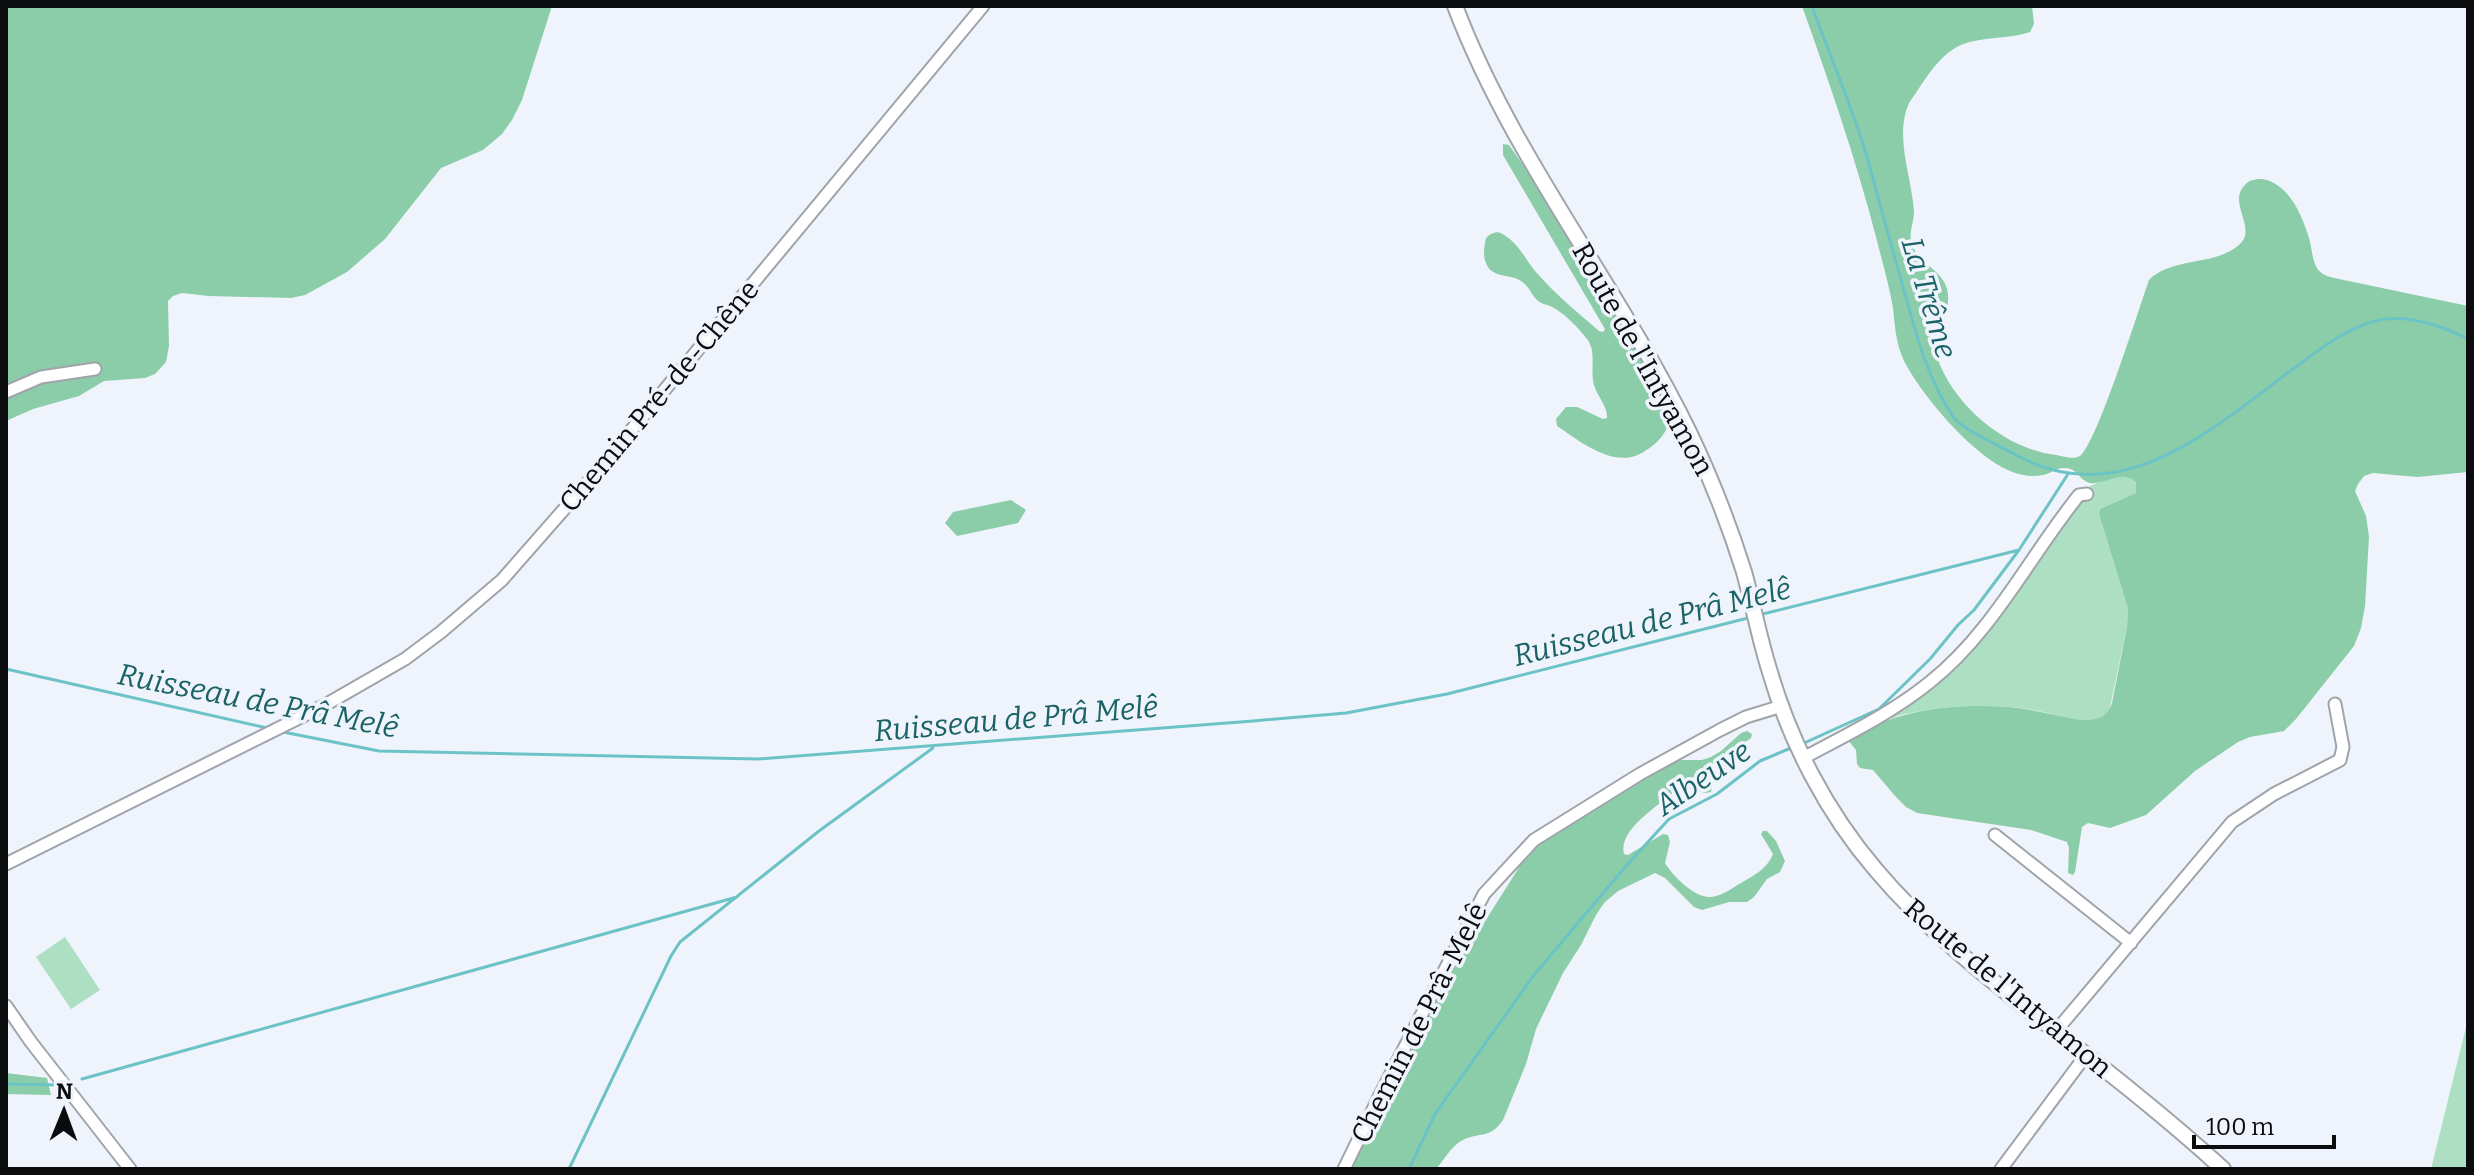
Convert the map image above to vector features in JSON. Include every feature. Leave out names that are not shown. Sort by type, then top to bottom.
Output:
[{"type":"main road","name":"Route de l'Intyamon","points":[[1455,6],[1499,106],[1653,365],[1687,428],[1727,522],[1769,669],[1792,732],[1823,795],[1845,829],[1893,890],[1962,958],[2086,1055],[2223,1169]]},
{"type":"street","name":"Chemin Pré-de-Chêne","points":[[6,864],[357,688],[405,659],[502,580],[594,475],[983,6]]},
{"type":"street","points":[[6,392],[58,373],[95,369]]},
{"type":"street","points":[[1802,755],[1889,710],[1938,675],[2015,587],[2063,514],[2079,495],[2087,494]]},
{"type":"street","points":[[2056,1031],[2232,822],[2274,794],[2340,760],[2343,747],[2335,704]]},
{"type":"street","name":"Chemin de Prâ-Melê","points":[[1344,1169],[1484,894],[1534,840],[1640,774],[1720,730],[1746,717],[1782,706]]},
{"type":"street","points":[[1995,835],[2131,943]]},
{"type":"street","points":[[6,1006],[130,1169]]},
{"type":"street","points":[[2001,1169],[2086,1055]]},
{"type":"green space","points":[[6,6],[552,6],[522,100],[502,134],[483,150],[441,168],[385,239],[347,272],[305,295],[291,298],[182,293],[173,296],[168,301],[169,346],[166,362],[155,374],[145,378],[104,381],[79,396],[33,409],[6,421]]},
{"type":"green space","points":[[1802,6],[2032,6],[2034,24],[2030,32],[1962,44],[1944,57],[1909,103],[1903,129],[1914,212],[1911,243],[1916,253],[1941,277],[1947,289],[1947,308],[1936,342],[1938,360],[1956,393],[1969,409],[2018,444],[2065,457],[2080,456],[2107,402],[2149,280],[2170,267],[2219,256],[2240,244],[2246,231],[2240,193],[2251,180],[2267,180],[2289,196],[2303,221],[2315,265],[2324,274],[2468,306],[2468,472],[2417,477],[2373,473],[2364,476],[2358,484],[2355,491],[2366,516],[2369,537],[2365,606],[2354,646],[2284,731],[2238,742],[2195,771],[2146,815],[2110,828],[2088,823],[2082,827],[2073,875],[2068,873],[2067,842],[2031,830],[1917,813],[1906,807],[1873,770],[1860,768],[1856,750],[1848,740],[1885,721],[1925,710],[1967,706],[2009,707],[2082,720],[2104,715],[2112,703],[2128,609],[2099,514],[2100,509],[2136,493],[2136,482],[2119,477],[2090,483],[2073,470],[2065,468],[2036,476],[2010,471],[1967,441],[1921,388],[1899,348],[1890,290],[1868,208]]},
{"type":"green space","points":[[1503,144],[1509,145],[1525,168],[1661,395],[1668,417],[1667,428],[1654,445],[1634,456],[1622,458],[1599,452],[1557,426],[1556,419],[1566,407],[1577,407],[1607,418],[1594,385],[1591,347],[1573,323],[1552,307],[1539,302],[1524,283],[1495,273],[1486,264],[1486,238],[1499,232],[1515,244],[1535,271],[1566,302],[1599,331],[1605,329],[1503,155]]},
{"type":"green space","points":[[2133,478],[2136,493],[2100,509],[2099,514],[2128,609],[2109,712],[2087,720],[2017,708],[1962,706],[1924,710],[1892,718],[1892,706],[1945,663],[2010,588],[2084,489],[2106,479]]},
{"type":"green space","points":[[1011,500],[1026,510],[1018,523],[957,536],[945,523],[953,512]]},
{"type":"green space","points":[[1747,731],[1752,734],[1751,738],[1706,769],[1711,792],[1681,786],[1635,825],[1624,844],[1624,854],[1628,855],[1663,834],[1668,835],[1670,842],[1665,863],[1691,890],[1711,897],[1755,875],[1771,859],[1773,854],[1761,834],[1767,831],[1776,841],[1785,861],[1780,872],[1767,879],[1747,902],[1729,902],[1702,910],[1694,907],[1665,878],[1655,873],[1618,891],[1604,903],[1563,973],[1536,1029],[1526,1064],[1498,1126],[1489,1133],[1459,1142],[1436,1169],[1345,1169],[1388,1088],[1400,1077],[1422,1022],[1441,986],[1525,858],[1540,842],[1622,789],[1677,760],[1711,757]]},
{"type":"green space","points":[[65,937],[100,990],[71,1009],[36,957]]},
{"type":"green space","points":[[2468,1019],[2468,1169],[2431,1169]]},
{"type":"green space","points":[[6,1073],[47,1078],[51,1095],[6,1094]]},
{"type":"waterway","name":"La Trême","points":[[1812,6],[1862,141],[1917,336],[1936,386],[1958,422],[2016,455],[2056,471],[2095,475],[2132,468],[2168,454],[2203,435],[2327,345],[2365,324],[2387,319],[2411,319],[2468,339]]},
{"type":"waterway","name":"Albeuve","points":[[1802,744],[1879,709],[1930,659],[1974,610],[2019,550],[2068,474]]},
{"type":"waterway","name":"Ruisseau de Prâ Melê","points":[[1759,615],[2019,550]]},
{"type":"waterway","name":"Ruisseau de Prâ Melê","points":[[283,732],[379,751],[758,759],[1253,721],[1346,713],[1447,694],[1752,617]]},
{"type":"waterway","name":"Ruisseau de Prâ Melê","points":[[6,669],[267,728]]},
{"type":"waterway","points":[[569,1169],[680,942],[819,831],[933,748]]},
{"type":"waterway","name":"Albeuve","points":[[1409,1169],[1435,1114],[1534,975],[1626,866],[1669,819],[1717,794],[1760,761],[1791,748]]},
{"type":"waterway","points":[[82,1079],[737,897]]},
{"type":"waterway","points":[[6,1084],[58,1085]]}]
